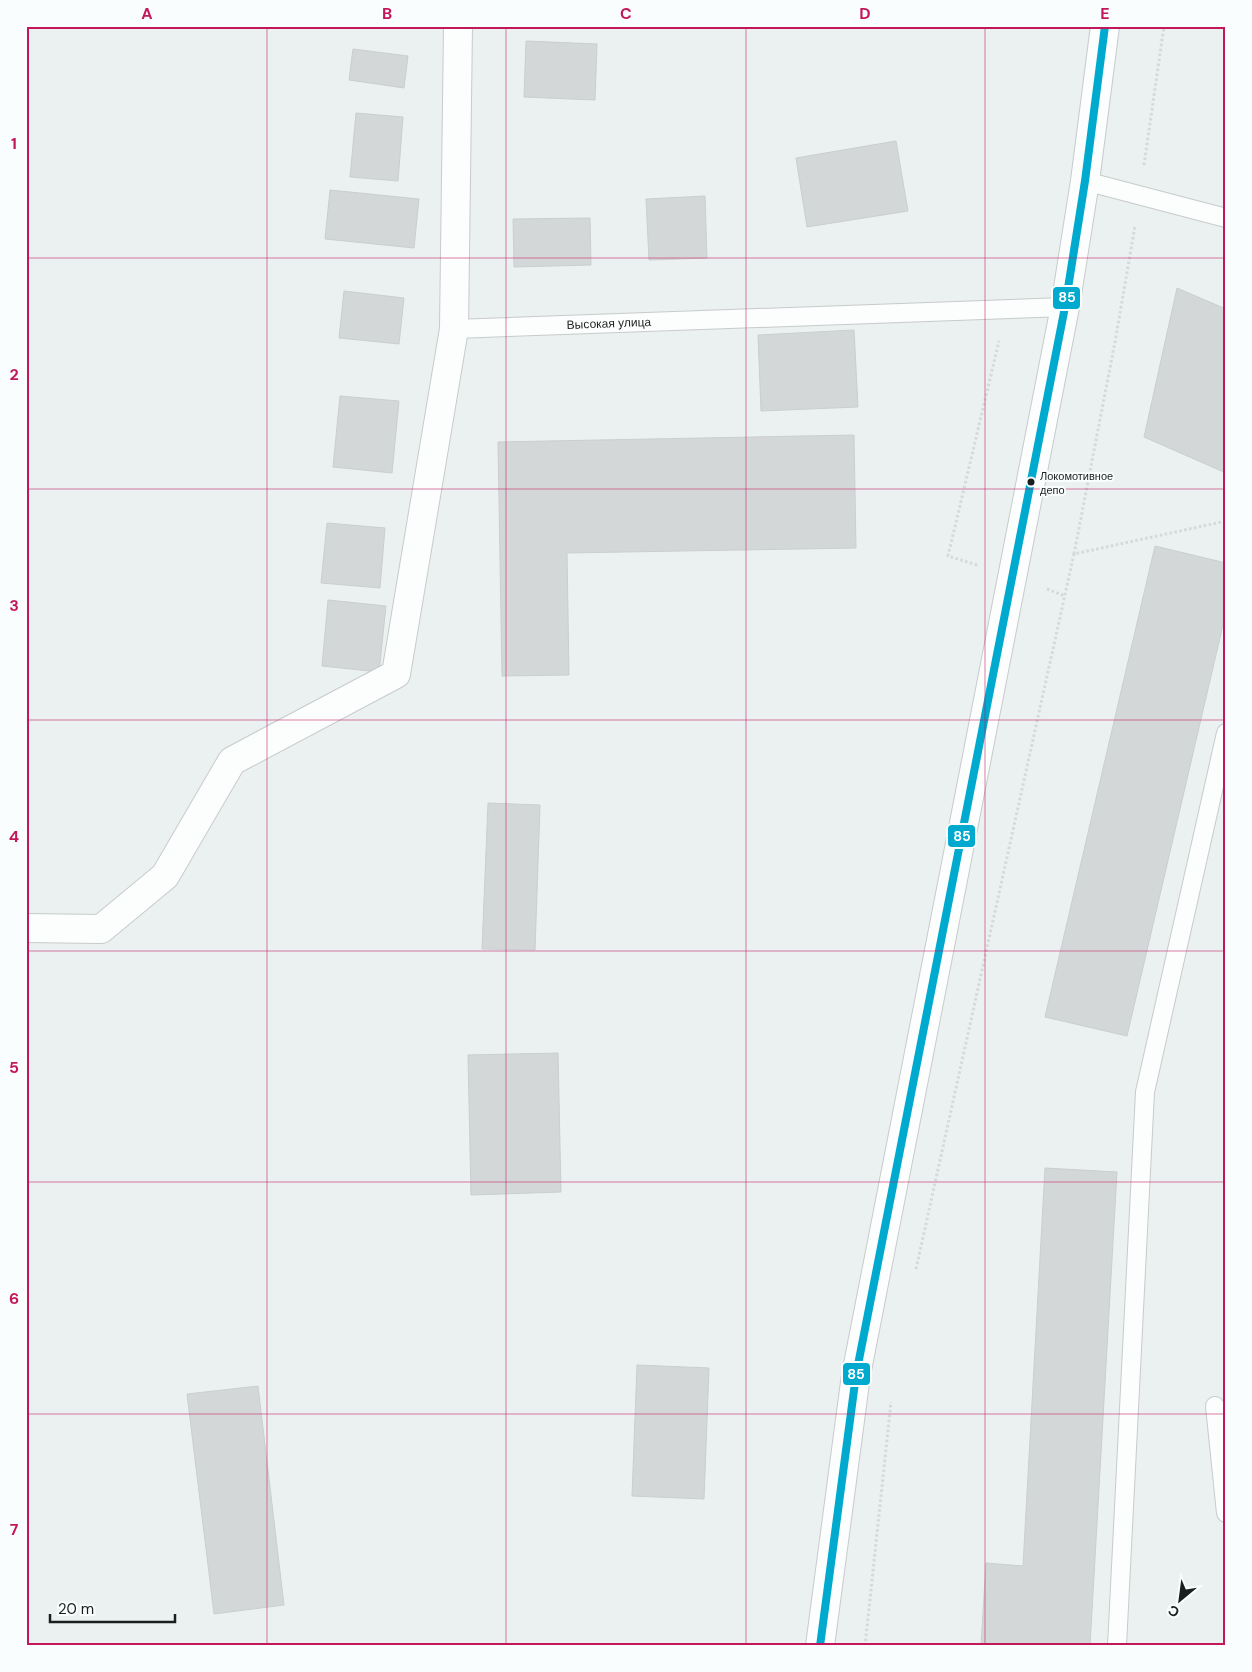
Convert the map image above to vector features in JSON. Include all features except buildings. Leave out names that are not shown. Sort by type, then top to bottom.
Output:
[{"type":"main road","points":[[26,928],[102,929],[165,876],[232,761],[396,674],[454,329],[458,26]]},
{"type":"main road","points":[[820,1646],[856,1375],[1066,307],[1085,180],[1104,26]]},
{"type":"lane","points":[[1085,180],[1226,218]]},
{"type":"lane","name":"Высокая улица","points":[[454,329],[1066,307]]},
{"type":"lane","points":[[1117,1646],[1146,1092],[1226,733]]},
{"type":"lane","points":[[1215,1406],[1226,1512]]},
{"type":"path","points":[[915,1274],[1074,554],[1115,342],[1140,194],[1164,26]]},
{"type":"path","points":[[1007,308],[948,556],[1012,576],[1065,596]]},
{"type":"path","points":[[1074,554],[1226,521]]},
{"type":"path","points":[[865,1646],[892,1401]]},
{"type":"transit line","name":"85","points":[[820,1646],[856,1375],[1065,307],[1085,181],[1105,26]]},
{"type":"place","name":"Локомотивное депо","points":[[1031,482]]}]
